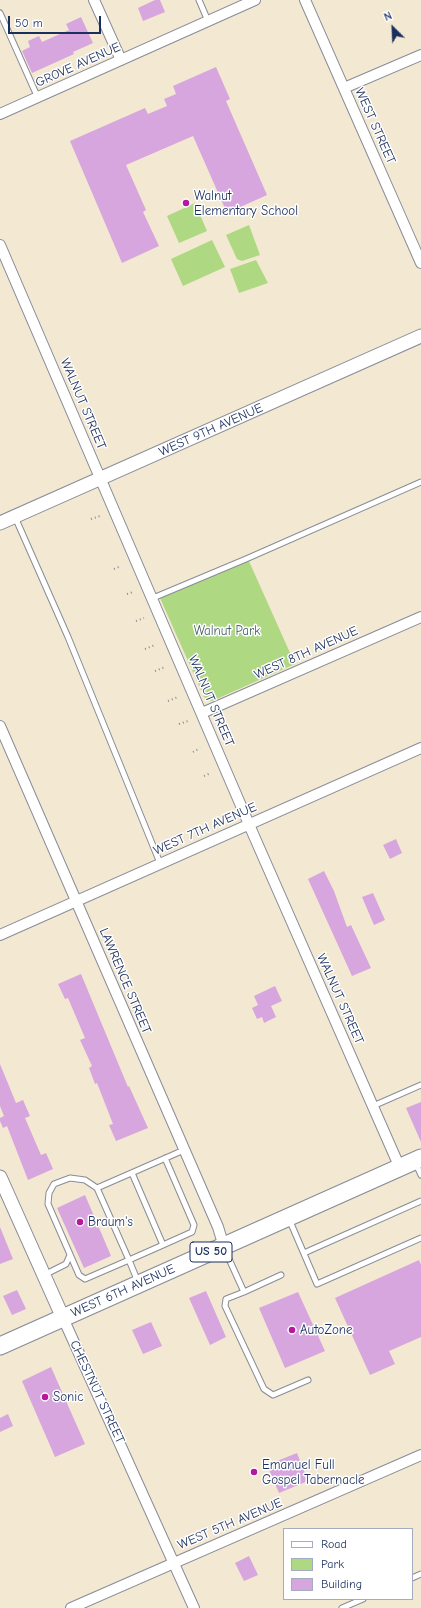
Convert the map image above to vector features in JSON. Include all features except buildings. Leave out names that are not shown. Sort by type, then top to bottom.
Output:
[{"type":"main road","name":"WEST 6TH AVENUE","points":[[0,1346],[288,1218],[414,1166]]},
{"type":"street","points":[[94,0],[121,60]]},
{"type":"street","name":"GROVE AVENUE","points":[[0,114],[255,0]]},
{"type":"street","name":"WEST STREET","points":[[304,0],[421,264]]},
{"type":"street","points":[[344,88],[421,55]]},
{"type":"street","name":"WALNUT STREET","points":[[0,244],[249,823],[373,1106],[414,1166]]},
{"type":"street","name":"WEST 9TH AVENUE","points":[[0,523],[421,336]]},
{"type":"street","name":"WEST 8TH AVENUE","points":[[202,713],[421,617]]},
{"type":"street","name":"LAWRENCE STREET","points":[[0,726],[218,1227],[224,1247]]},
{"type":"street","name":"WEST 7TH AVENUE","points":[[0,935],[249,823],[421,748]]},
{"type":"street","name":"CHESTNUT STREET","points":[[0,1177],[194,1608]]},
{"type":"street","name":"WEST 5TH AVENUE","points":[[71,1608],[421,1455]]},
{"type":"lane","points":[[199,0],[208,21]]},
{"type":"lane","points":[[0,13],[38,98]]},
{"type":"lane","points":[[153,598],[421,482]]},
{"type":"lane","points":[[15,517],[68,637],[160,863]]},
{"type":"lane","points":[[373,1106],[421,1085]]},
{"type":"lane","points":[[97,1188],[184,1150]]},
{"type":"lane","points":[[139,1284],[128,1260],[97,1188],[85,1180],[70,1178],[54,1184],[49,1192],[48,1204],[79,1275],[85,1278],[128,1260],[163,1245],[192,1232],[194,1225],[165,1158]]},
{"type":"lane","points":[[132,1173],[163,1245]]},
{"type":"lane","points":[[304,1253],[421,1201]]},
{"type":"lane","points":[[288,1218],[317,1284],[421,1238]]},
{"type":"lane","points":[[224,1247],[244,1292]]},
{"type":"lane","points":[[43,1275],[66,1264],[70,1255]]},
{"type":"lane","points":[[281,1275],[226,1299],[225,1306],[264,1389],[273,1395],[308,1380]]},
{"type":"lane","points":[[342,1608],[361,1600]]},
{"type":"path","points":[[91,519],[100,516]]},
{"type":"path","points":[[114,569],[121,566]]},
{"type":"path","points":[[127,594],[133,592]]},
{"type":"path","points":[[136,621],[144,618]]},
{"type":"path","points":[[145,649],[156,645]]},
{"type":"path","points":[[155,671],[165,667]]},
{"type":"path","points":[[168,701],[178,697]]},
{"type":"path","points":[[179,724],[188,720]]},
{"type":"path","points":[[193,752],[200,748]]},
{"type":"path","points":[[204,776],[211,773]]},
{"type":"green space","points":[[195,203],[207,231],[179,243],[167,216]]},
{"type":"green space","points":[[249,225],[260,255],[242,261],[237,259],[226,235]]},
{"type":"green space","points":[[212,240],[225,267],[183,286],[171,259]]},
{"type":"green space","points":[[256,260],[268,283],[239,293],[230,269]]},
{"type":"green space","name":"Walnut Park","points":[[248,559],[295,664],[212,701],[207,700],[204,697],[160,598]]},
{"type":"place","name":"Walnut Elementary School","points":[[186,203]]},
{"type":"place","name":"Braum's","points":[[80,1222]]},
{"type":"place","name":"AutoZone","points":[[292,1330]]},
{"type":"place","name":"Sonic","points":[[45,1397]]},
{"type":"place","name":"Emanuel Full Gospel Tabernacle","points":[[254,1472]]}]
